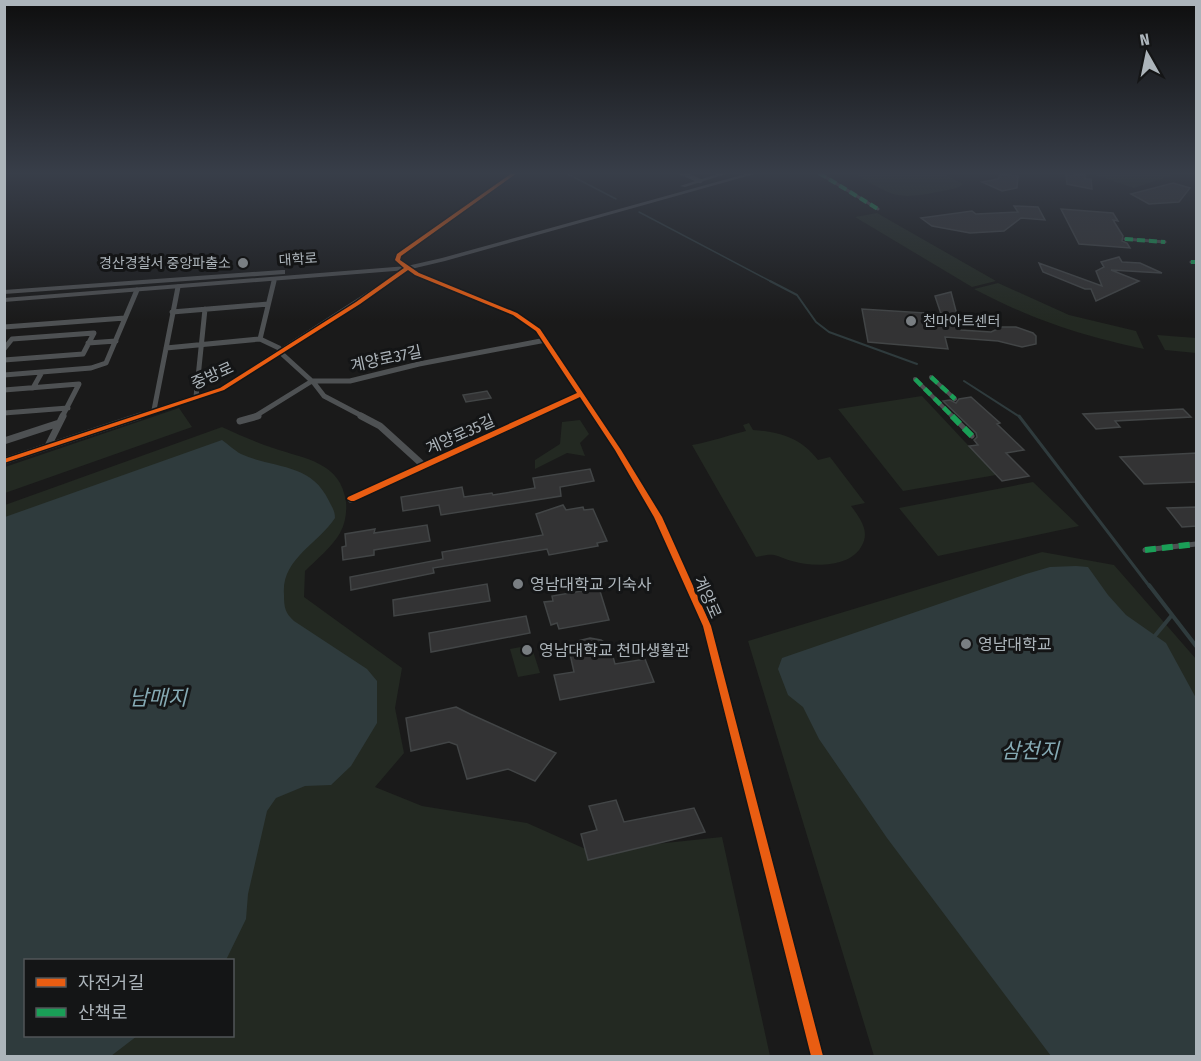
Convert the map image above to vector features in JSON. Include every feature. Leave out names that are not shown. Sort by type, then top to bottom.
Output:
[{"type":"main road","name":"대학로","points":[[4,291],[404,265],[553,223]]},
{"type":"main road","points":[[4,300],[273,280],[404,265],[489,247],[577,223]]},
{"type":"main road","points":[[4,304],[59,301],[99,293]]},
{"type":"street","name":"중방로","points":[[4,461],[222,389],[358,303],[404,265],[397,257],[399,255],[445,223]]},
{"type":"street","points":[[1125,239],[1166,242]]},
{"type":"street","points":[[1191,262],[1197,262]]},
{"type":"street","name":"계양로","points":[[404,265],[515,314],[530,323],[546,340],[618,450],[653,509],[707,626],[817,1056]]},
{"type":"street","points":[[166,348],[260,339],[273,280]]},
{"type":"street","points":[[154,411],[178,287]]},
{"type":"street","points":[[4,375],[101,366],[108,360],[137,290]]},
{"type":"street","points":[[172,312],[268,304]]},
{"type":"street","points":[[196,397],[205,309]]},
{"type":"street","points":[[4,327],[125,318]]},
{"type":"street","points":[[4,349],[12,339],[94,333],[83,354],[4,360]]},
{"type":"street","name":"계양로35길","points":[[260,339],[279,348],[281,353],[312,381],[324,396],[380,426],[423,465]]},
{"type":"street","name":"계양로37길","points":[[312,381],[350,381],[419,364],[546,340]]},
{"type":"street","points":[[88,343],[116,341]]},
{"type":"street","points":[[33,388],[42,372]]},
{"type":"street","points":[[931,377],[955,399]]},
{"type":"street","points":[[915,379],[972,436]]},
{"type":"street","points":[[240,422],[252,418],[312,381]]},
{"type":"street","points":[[4,390],[79,384],[48,446]]},
{"type":"street","name":"계양로35길","points":[[351,499],[581,394]]},
{"type":"street","points":[[4,413],[68,408]]},
{"type":"street","points":[[4,441],[59,423]]},
{"type":"street","points":[[1145,550],[1197,544]]},
{"type":"shaded area","points":[[864,223],[894,223],[996,281],[972,287]]},
{"type":"shaded area","points":[[998,283],[1069,315],[1136,331],[1144,349],[1057,325],[974,289]]},
{"type":"shaded area","points":[[1157,335],[1196,338],[1196,353],[1165,350]]},
{"type":"shaded area","points":[[922,396],[996,475],[903,491],[838,409]]},
{"type":"shaded area","points":[[179,408],[192,427],[5,493],[5,467]]},
{"type":"shaded area","points":[[580,420],[589,434],[580,443],[585,456],[567,453],[535,469],[535,460],[560,444],[562,422]]},
{"type":"shaded area","points":[[749,423],[753,430],[772,432],[797,441],[818,460],[830,457],[865,503],[851,506],[861,520],[865,531],[864,541],[855,554],[839,562],[819,565],[800,563],[772,555],[756,557],[692,445],[746,431],[743,425]]},
{"type":"shaded area","points":[[222,427],[267,446],[320,464],[337,478],[343,489],[346,510],[342,530],[305,571],[304,597],[402,668],[395,708],[404,753],[375,787],[422,806],[527,823],[590,851],[722,837],[770,1056],[5,1056],[5,505]]},
{"type":"shaded area","points":[[1033,482],[1079,526],[938,556],[899,508]]},
{"type":"shaded area","name":"삼천지","points":[[1042,552],[1114,565],[1196,659],[1196,1056],[874,1056],[748,641]]},
{"type":"shaded area","points":[[531,645],[540,673],[518,677],[510,649]]},
{"type":"water","name":"남매지","points":[[222,440],[241,454],[253,459],[302,473],[321,488],[334,511],[335,518],[294,562],[288,572],[284,595],[287,612],[294,621],[367,669],[377,681],[377,723],[351,766],[331,785],[305,786],[276,798],[267,811],[248,894],[246,919],[226,959],[24,959],[24,1037],[136,1037],[111,1056],[5,1056],[5,517]]},
{"type":"water","name":"삼천지","points":[[1050,567],[1088,567],[1126,615],[1166,643],[1196,698],[1196,1056],[1051,1056],[887,838],[819,739],[803,707],[788,695],[778,669],[782,658],[1026,574]]},
{"type":"building","points":[[927,223],[1015,223],[1004,231],[970,233],[932,226]]},
{"type":"building","points":[[1068,223],[1115,223],[1123,236],[1122,241],[1130,248],[1079,244]]},
{"type":"building","points":[[1119,257],[1122,262],[1140,263],[1162,273],[1111,270],[1139,281],[1096,301],[1091,289],[1085,289],[1043,272],[1039,263],[1102,286],[1096,271],[1104,267],[1101,262]]},
{"type":"building","name":"천마아트센터","points":[[951,292],[961,330],[991,332],[1002,327],[1016,327],[1033,333],[1036,336],[1036,344],[1022,347],[998,341],[945,337],[948,349],[868,342],[862,309],[941,314],[935,296]]},
{"type":"building","points":[[487,391],[491,398],[466,402],[463,395]]},
{"type":"building","points":[[971,397],[1000,423],[997,424],[1024,450],[1006,453],[1029,476],[1002,481],[969,446],[978,445],[974,440],[977,437],[976,433],[943,401],[950,400],[956,403],[959,399]]},
{"type":"building","points":[[1183,409],[1191,417],[1115,421],[1120,427],[1096,429],[1083,414]]},
{"type":"building","points":[[1197,453],[1197,482],[1144,484],[1120,457]]},
{"type":"building","points":[[590,469],[594,481],[560,487],[561,496],[441,515],[439,505],[403,511],[401,497],[462,487],[464,497],[492,493],[493,495],[535,488],[533,478]]},
{"type":"building","points":[[563,505],[566,510],[583,507],[584,510],[593,509],[607,541],[597,543],[598,546],[549,555],[547,549],[433,568],[434,573],[351,590],[350,577],[443,559],[442,552],[543,535],[536,514]]},
{"type":"building","points":[[1197,507],[1197,526],[1182,527],[1167,508]]},
{"type":"building","points":[[427,525],[430,541],[374,550],[374,555],[343,560],[342,547],[346,546],[345,534],[375,529],[374,533]]},
{"type":"building","points":[[487,584],[490,601],[394,616],[393,600]]},
{"type":"building","points":[[599,588],[609,620],[559,629],[557,623],[551,625],[544,602],[553,601],[552,596]]},
{"type":"building","points":[[526,616],[530,633],[431,652],[429,633]]},
{"type":"building","points":[[590,638],[601,640],[610,646],[615,664],[645,659],[654,682],[560,700],[554,675],[574,672],[570,654],[572,648],[578,641]]},
{"type":"building","points":[[456,707],[556,753],[535,781],[508,769],[467,779],[457,745],[449,742],[411,751],[406,718]]},
{"type":"building","points":[[616,800],[624,822],[694,808],[705,832],[588,860],[581,834],[597,830],[589,806]]},
{"type":"waterway","points":[[659,223],[772,282]]},
{"type":"waterway","points":[[770,281],[797,295],[816,322],[829,332],[917,364]]},
{"type":"waterway","points":[[964,381],[1020,417]]},
{"type":"waterway","points":[[1020,417],[1150,587]]},
{"type":"waterway","points":[[1149,585],[1196,646]]},
{"type":"waterway","points":[[1154,637],[1172,615]]},
{"type":"marked path","points":[[1125,239],[1165,242]]},
{"type":"marked path","points":[[1191,262],[1196,262]]},
{"type":"marked path","points":[[931,377],[955,399]]},
{"type":"marked path","points":[[915,379],[972,436]]},
{"type":"marked path","points":[[1145,550],[1196,544]]},
{"type":"cycle path","points":[[445,223],[399,255],[397,260],[417,274],[515,314],[538,330],[618,450],[658,517],[707,626],[817,1056]]},
{"type":"cycle path","points":[[4,461],[222,389],[358,303],[407,268]]},
{"type":"cycle path","points":[[351,499],[581,394]]},
{"type":"place","name":"경산경찰서 중앙파출소","points":[[243,263]]},
{"type":"place","name":"천마아트센터","points":[[911,321]]},
{"type":"place","name":"영남대학교 기숙사","points":[[518,584]]},
{"type":"place","name":"영남대학교","points":[[966,644]]},
{"type":"place","name":"영남대학교 천마생활관","points":[[527,650]]}]
